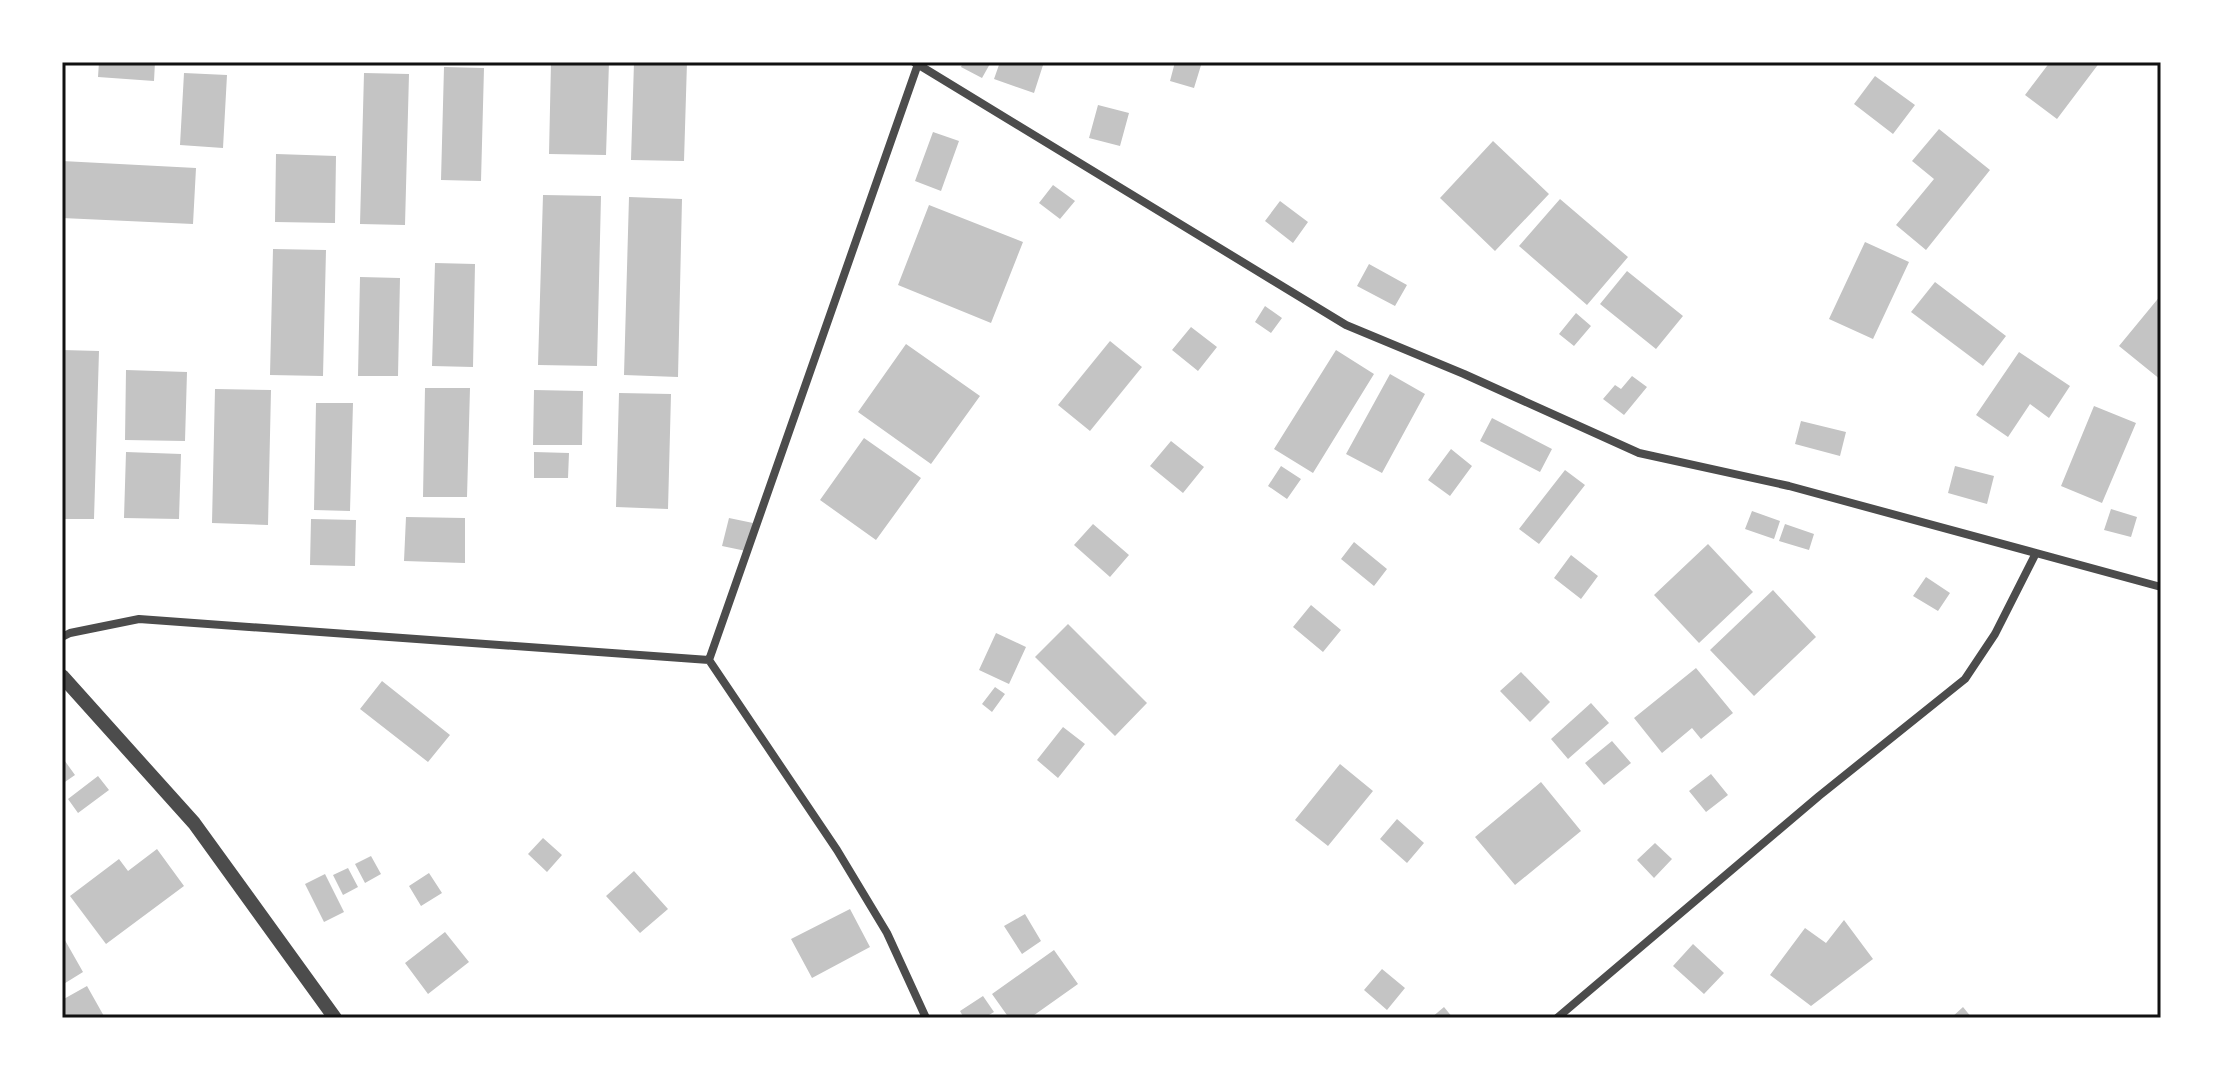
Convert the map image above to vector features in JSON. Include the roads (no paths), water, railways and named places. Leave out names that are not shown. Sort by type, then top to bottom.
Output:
[{"type":"street","points":[[709,660],[916,63],[1346,325],[1639,453],[1789,486],[2161,587]]},
{"type":"street","points":[[1557,1018],[1819,796],[1965,679],[1995,634],[2036,553]]},
{"type":"street","points":[[62,637],[139,619],[709,660]]},
{"type":"street","points":[[709,660],[837,850],[887,933],[926,1018]]},
{"type":"street","points":[[62,676],[194,823],[335,1018]]}]
